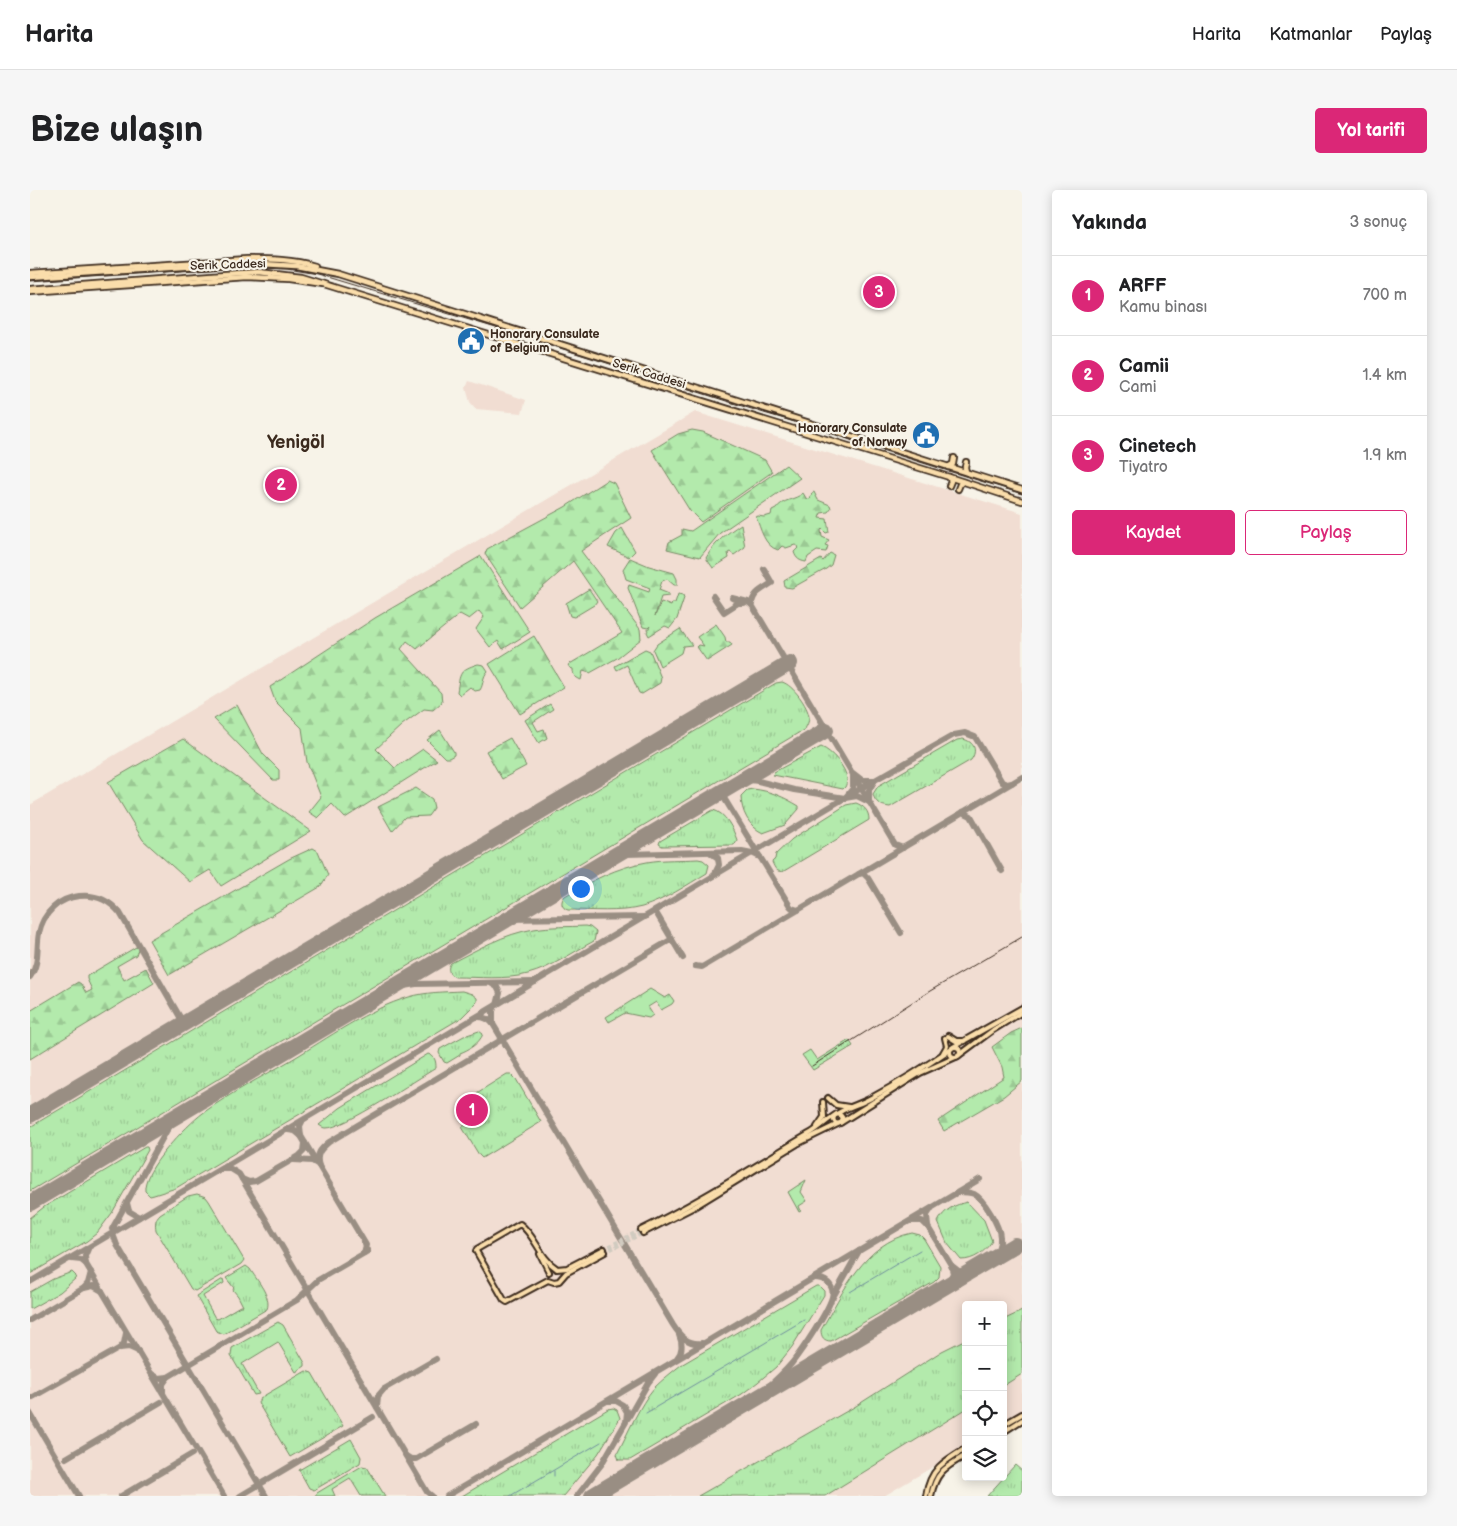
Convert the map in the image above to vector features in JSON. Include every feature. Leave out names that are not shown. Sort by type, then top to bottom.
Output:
[{"type":"highway","points":[[30,275],[216,260],[273,259],[307,263],[338,274]]},
{"type":"highway","name":"Serik Caddesi","points":[[30,275],[65,275],[245,263],[296,266],[338,274],[1022,490]]},
{"type":"highway","name":"Serik Caddesi","points":[[30,290],[73,285],[259,272],[301,277],[949,477],[1022,502]]},
{"type":"highway","points":[[30,290],[247,277],[288,279],[334,286]]},
{"type":"highway","points":[[948,467],[953,464],[954,458]]},
{"type":"highway","points":[[966,462],[966,472]]},
{"type":"highway","points":[[949,477],[951,480],[949,486]]},
{"type":"highway","points":[[958,489],[963,482]]},
{"type":"main road","points":[[1022,1008],[871,1098],[835,1115],[810,1134],[775,1153],[756,1167],[642,1232],[694,1207],[797,1144],[840,1123],[911,1078],[958,1056],[993,1030],[1022,1012]]},
{"type":"main road","points":[[935,1060],[946,1049],[946,1037],[958,1041],[973,1038]]},
{"type":"main road","points":[[953,1049],[954,1056],[958,1056]]},
{"type":"main road","points":[[953,1049],[960,1052],[958,1056]]},
{"type":"main road","points":[[828,1098],[840,1106],[854,1106]]},
{"type":"main road","points":[[810,1134],[824,1117],[823,1102]]},
{"type":"main road","points":[[835,1115],[834,1121],[840,1123]]},
{"type":"main road","points":[[549,1272],[557,1268],[567,1268],[604,1251],[566,1273],[562,1278],[557,1282],[547,1280],[507,1302],[505,1302],[476,1252],[477,1249],[522,1224],[549,1264],[557,1268],[562,1273],[562,1278]]},
{"type":"main road","points":[[530,1234],[549,1272],[550,1280]]},
{"type":"main road","points":[[1007,1423],[1022,1414]]},
{"type":"main road","points":[[1007,1429],[1022,1420]]},
{"type":"main road","points":[[926,1496],[930,1480],[948,1459],[962,1450]]},
{"type":"main road","points":[[931,1496],[933,1484],[939,1470],[962,1457]]},
{"type":"shaded area","points":[[469,381],[526,400],[522,413],[476,409],[470,402],[466,388]]},
{"type":"shaded area","points":[[695,412],[1022,513],[1022,1413],[1007,1422],[1007,1301],[962,1301],[962,1449],[884,1496],[30,1496],[30,805]]},
{"type":"green space","points":[[692,430],[703,432],[765,460],[772,472],[701,522],[690,511],[652,450],[678,434]]},
{"type":"green space","points":[[786,465],[800,478],[720,533],[700,557],[667,549],[669,542],[682,535],[682,529],[691,531]]},
{"type":"green space","points":[[607,480],[614,483],[631,518],[581,551],[640,629],[641,639],[617,658],[590,673],[583,671],[581,680],[575,676],[573,669],[568,665],[622,633],[573,561],[520,607],[485,554],[487,549],[565,507]]},
{"type":"green space","points":[[814,492],[818,500],[830,505],[831,508],[828,512],[821,513],[819,518],[827,519],[829,532],[826,533],[821,530],[822,537],[829,540],[825,545],[828,546],[826,552],[817,551],[808,557],[806,562],[796,556],[794,552],[799,547],[795,545],[786,548],[782,546],[778,550],[769,545],[756,517],[771,515],[772,511],[782,503],[803,493],[806,498],[810,499]]},
{"type":"green space","points":[[741,524],[745,547],[734,555],[730,552],[728,553],[729,558],[713,568],[706,558],[709,552],[730,531]]},
{"type":"green space","points":[[622,528],[635,551],[629,557],[608,547],[616,533]]},
{"type":"green space","points":[[830,553],[834,555],[831,565],[826,569],[792,588],[785,587],[784,581],[821,559],[823,561]]},
{"type":"green space","points":[[481,556],[530,632],[503,649],[498,641],[490,647],[476,629],[484,617],[479,611],[469,619],[460,614],[417,649],[407,641],[401,649],[441,693],[442,702],[433,710],[424,709],[402,725],[376,749],[395,768],[423,749],[437,760],[345,818],[332,804],[318,818],[309,812],[321,797],[307,762],[302,728],[275,701],[270,687],[375,618]]},
{"type":"green space","points":[[630,558],[674,573],[677,585],[674,585],[667,579],[662,581],[659,590],[669,594],[669,596],[661,597],[655,616],[661,602],[671,606],[672,603],[675,603],[678,594],[683,595],[684,598],[677,619],[670,628],[665,626],[649,636],[647,632],[650,626],[648,628],[643,627],[628,588],[629,585],[649,592],[650,588],[626,579],[623,569]]},
{"type":"green space","points":[[589,589],[597,601],[594,605],[574,617],[570,616],[566,603]]},
{"type":"green space","points":[[716,624],[725,637],[726,642],[730,642],[732,645],[707,661],[697,647],[699,645],[704,646],[697,637]]},
{"type":"green space","points":[[680,629],[692,645],[683,646],[681,653],[660,666],[653,650],[657,644]]},
{"type":"green space","points":[[534,636],[564,687],[520,714],[489,664]]},
{"type":"green space","points":[[645,649],[650,651],[661,678],[660,683],[642,694],[639,693],[627,665],[617,670],[615,666]]},
{"type":"green space","points":[[478,664],[484,665],[488,671],[480,690],[475,691],[470,687],[460,695],[457,692],[462,673],[467,668]]},
{"type":"green space","points":[[782,682],[795,691],[806,707],[809,717],[805,729],[30,1191],[30,1127],[776,683]]},
{"type":"green space","points":[[550,704],[553,709],[533,722],[538,731],[544,729],[547,738],[539,743],[525,720]]},
{"type":"green space","points":[[237,705],[263,754],[279,770],[279,780],[273,780],[214,719]]},
{"type":"green space","points":[[440,730],[454,752],[454,755],[449,758],[445,758],[427,740]]},
{"type":"green space","points":[[510,738],[526,766],[502,779],[486,751]]},
{"type":"green space","points":[[183,739],[311,831],[221,886],[210,870],[190,882],[143,840],[108,782]]},
{"type":"green space","points":[[963,739],[970,742],[974,747],[971,760],[890,807],[881,805],[875,800],[873,794],[878,786],[957,740]]},
{"type":"green space","points":[[821,747],[834,756],[844,770],[847,780],[843,789],[773,775],[774,772]]},
{"type":"green space","points":[[416,788],[432,799],[434,808],[428,816],[405,817],[392,831],[378,807]]},
{"type":"green space","points":[[753,789],[783,797],[799,806],[799,809],[785,825],[763,833],[750,823],[742,807],[741,796],[747,790]]},
{"type":"green space","points":[[856,803],[866,809],[869,820],[784,871],[778,871],[775,868],[772,862],[776,854],[792,839],[846,805]]},
{"type":"green space","points":[[713,810],[722,814],[731,826],[737,840],[734,845],[662,846],[659,844],[660,841]]},
{"type":"green space","points":[[313,848],[318,851],[328,875],[320,887],[169,975],[149,940],[289,859]]},
{"type":"green space","points":[[703,860],[709,865],[707,873],[667,896],[642,907],[615,911],[568,910],[562,904],[565,896],[594,880],[625,867],[653,861]]},
{"type":"green space","points":[[590,927],[596,932],[594,941],[537,971],[519,976],[492,978],[455,977],[449,972],[451,963],[512,934],[540,928]]},
{"type":"green space","points":[[136,947],[138,949],[136,955],[117,966],[124,980],[146,968],[154,983],[30,1059],[30,1011],[78,982],[86,993],[92,990],[87,976]]},
{"type":"green space","points":[[650,989],[665,998],[670,995],[674,1001],[661,1010],[656,1002],[648,1007],[653,1015],[649,1018],[625,1013],[609,1022],[606,1017]]},
{"type":"green space","points":[[462,991],[472,994],[477,998],[477,1002],[461,1018],[176,1188],[150,1196],[145,1191],[146,1182],[158,1160],[177,1137],[203,1113],[246,1085],[348,1025],[394,1002],[415,995]]},
{"type":"green space","points":[[1022,1028],[1022,1081],[1004,1096],[944,1131],[938,1121],[1004,1077],[1002,1067],[992,1047],[1011,1033]]},
{"type":"green space","points":[[479,1031],[483,1034],[476,1044],[447,1063],[444,1062],[439,1053],[440,1049],[464,1036]]},
{"type":"green space","points":[[849,1040],[853,1046],[813,1070],[802,1055],[810,1050],[817,1060]]},
{"type":"green space","points":[[428,1054],[435,1059],[436,1068],[348,1121],[326,1128],[319,1125],[340,1108]]},
{"type":"green space","points":[[507,1074],[511,1074],[516,1079],[541,1122],[482,1158],[462,1127],[486,1112],[475,1094]]},
{"type":"green space","points":[[145,1147],[148,1150],[112,1213],[97,1233],[87,1241],[30,1274],[30,1218],[44,1207]]},
{"type":"green space","points":[[806,1180],[801,1192],[807,1201],[799,1206],[801,1211],[799,1212],[788,1192]]},
{"type":"green space","points":[[197,1194],[206,1197],[209,1201],[244,1260],[241,1264],[195,1291],[191,1289],[156,1230],[156,1223],[160,1214],[188,1196]]},
{"type":"green space","points":[[967,1202],[984,1220],[992,1241],[979,1255],[961,1260],[947,1243],[938,1222],[950,1208]]},
{"type":"green space","points":[[912,1233],[920,1235],[924,1239],[940,1266],[939,1277],[934,1282],[831,1341],[822,1337],[821,1330],[847,1285],[868,1258],[895,1238]]},
{"type":"green space","points":[[246,1266],[250,1269],[265,1294],[268,1304],[267,1309],[224,1334],[216,1331],[196,1296],[223,1279],[224,1283],[203,1296],[215,1318],[218,1319],[243,1306],[233,1290],[234,1288],[226,1278]]},
{"type":"green space","points":[[72,1272],[76,1276],[75,1279],[60,1292],[30,1309],[30,1292],[53,1279]]},
{"type":"green space","points":[[819,1286],[824,1291],[824,1295],[792,1347],[776,1367],[742,1394],[630,1460],[619,1460],[617,1454],[634,1420],[644,1402],[660,1382],[681,1365]]},
{"type":"green space","points":[[1022,1311],[1022,1374],[1007,1383],[1007,1346],[1007,1318]]},
{"type":"green space","points":[[278,1322],[283,1325],[305,1366],[296,1372],[278,1342],[242,1364],[259,1394],[254,1395],[231,1356],[232,1348]]},
{"type":"green space","points":[[962,1341],[962,1411],[825,1496],[698,1496],[856,1406],[942,1351]]},
{"type":"green space","points":[[306,1371],[312,1373],[343,1426],[290,1457],[258,1403],[260,1398]]},
{"type":"green space","points":[[613,1408],[617,1410],[620,1418],[598,1454],[563,1496],[462,1496],[608,1409]]},
{"type":"green space","points":[[351,1439],[361,1457],[360,1463],[314,1490],[309,1488],[299,1470]]},
{"type":"green space","points":[[1015,1465],[1022,1471],[1022,1496],[987,1496],[1001,1481],[1007,1481],[1007,1474]]},
{"type":"green space","points":[[362,1466],[367,1467],[385,1496],[361,1496],[350,1478],[332,1489],[335,1496],[315,1496],[317,1493]]},
{"type":"waterway","points":[[850,1292],[920,1250]]},
{"type":"waterway","points":[[646,1413],[804,1320]]},
{"type":"waterway","points":[[510,1496],[601,1442]]},
{"type":"waterway","points":[[554,1471],[554,1476]]},
{"type":"taxiway","points":[[752,605],[756,594],[772,583],[764,569]]},
{"type":"taxiway","points":[[713,596],[724,612],[738,603],[744,603]]},
{"type":"taxiway","points":[[732,598],[748,602],[752,605],[895,845],[903,848]]},
{"type":"taxiway","points":[[30,1282],[875,780],[954,735],[965,733],[975,737],[1002,782],[1012,783]]},
{"type":"taxiway","points":[[853,773],[862,780],[875,780],[869,790],[869,802],[857,796],[845,798],[853,788],[853,773]]},
{"type":"taxiway","points":[[695,966],[702,967],[1022,777]]},
{"type":"taxiway","points":[[734,784],[750,780],[758,781],[794,790],[845,798]]},
{"type":"taxiway","points":[[724,798],[727,788]]},
{"type":"taxiway","points":[[714,796],[720,795],[724,798],[790,906],[798,910]]},
{"type":"taxiway","points":[[963,812],[971,816],[1002,871]]},
{"type":"taxiway","points":[[612,857],[627,854],[742,851],[760,857]]},
{"type":"taxiway","points":[[711,853],[718,858],[719,865],[714,875]]},
{"type":"taxiway","points":[[859,874],[863,873],[868,878],[901,933]]},
{"type":"taxiway","points":[[30,977],[35,966],[39,933],[48,913],[59,903],[72,897],[97,897],[112,905],[120,913],[184,1024]]},
{"type":"taxiway","points":[[655,911],[683,958]]},
{"type":"taxiway","points":[[507,919],[645,917]]},
{"type":"taxiway","points":[[319,1166],[318,1155],[329,1142],[672,939]]},
{"type":"taxiway","points":[[391,988],[416,984],[535,982]]},
{"type":"taxiway","points":[[492,984],[497,987],[500,993],[497,1005]]},
{"type":"taxiway","points":[[478,1017],[483,1017],[493,1024],[495,1006]]},
{"type":"taxiway","points":[[493,1024],[673,1325],[685,1339],[693,1343],[702,1343]]},
{"type":"taxiway","points":[[112,1229],[167,1130],[180,1114]]},
{"type":"taxiway","points":[[288,1130],[295,1131],[301,1136],[300,1126],[302,1122]]},
{"type":"taxiway","points":[[301,1136],[366,1245],[364,1253]]},
{"type":"taxiway","points":[[242,1179],[249,1182],[256,1181],[299,1156],[304,1151],[305,1143]]},
{"type":"taxiway","points":[[294,1160],[312,1161],[317,1164]]},
{"type":"taxiway","points":[[222,1169],[231,1169],[239,1174],[427,1492],[432,1496]]},
{"type":"taxiway","points":[[447,1496],[980,1179]]},
{"type":"taxiway","points":[[959,1192],[974,1194],[978,1197],[987,1207],[994,1220],[999,1232],[1000,1243],[991,1259]]},
{"type":"taxiway","points":[[127,1203],[129,1211],[139,1217]]},
{"type":"taxiway","points":[[912,1221],[922,1221],[928,1227],[927,1215],[931,1209]]},
{"type":"taxiway","points":[[114,1226],[113,1234],[117,1245],[266,1496]]},
{"type":"taxiway","points":[[928,1227],[951,1265]]},
{"type":"taxiway","points":[[72,1259],[81,1260],[86,1264],[85,1256],[88,1249]]},
{"type":"taxiway","points":[[168,1377],[297,1300],[318,1280],[368,1251]]},
{"type":"taxiway","points":[[833,1297],[859,1251]]},
{"type":"taxiway","points":[[86,1264],[224,1496]]},
{"type":"taxiway","points":[[947,1285],[953,1273],[951,1265],[960,1272],[972,1270]]},
{"type":"taxiway","points":[[91,1272],[88,1283],[84,1288],[93,1286],[102,1291]]},
{"type":"taxiway","points":[[756,1398],[792,1363],[830,1304],[833,1293],[831,1286],[822,1279],[814,1278]]},
{"type":"taxiway","points":[[30,1320],[84,1288]]},
{"type":"taxiway","points":[[126,1333],[124,1343],[120,1348],[129,1347],[138,1351]]},
{"type":"taxiway","points":[[677,1358],[682,1347],[679,1335]]},
{"type":"taxiway","points":[[33,1397],[120,1348]]},
{"type":"taxiway","points":[[377,1407],[378,1396],[384,1389],[436,1359]]},
{"type":"taxiway","points":[[152,1374],[159,1378],[168,1377],[163,1384],[163,1392]]},
{"type":"taxiway","points":[[628,1418],[655,1374]]},
{"type":"taxiway","points":[[577,1496],[601,1465],[626,1422],[627,1412],[623,1405],[616,1401],[608,1401]]},
{"type":"taxiway","points":[[66,1458],[161,1402]]},
{"type":"taxiway","points":[[30,1413],[79,1496]]},
{"type":"taxiway","points":[[240,1496],[373,1417]]},
{"type":"taxiway","points":[[406,1456],[416,1459],[476,1424]]},
{"type":"taxiway","points":[[121,1496],[192,1454]]},
{"type":"runway","points":[[30,1115],[790,663]]},
{"type":"runway","points":[[30,1203],[826,730]]},
{"type":"runway","points":[[592,1496],[1015,1245]]},
{"type":"tunnel","points":[[604,1249],[641,1230]]},
{"type":"tunnel","points":[[605,1252],[643,1233]]},
{"type":"tram line","points":[[30,281],[241,267],[287,269],[317,274],[516,334],[1022,494]]},
{"type":"tram line","points":[[812,1066],[930,991],[1022,937]]},
{"type":"place","name":"Cinetech","points":[[879,292]]},
{"type":"place","name":"Honorary Consulate of Belgium","points":[[471,341]]},
{"type":"place","name":"Honorary Consulate of Norway","points":[[926,435]]},
{"type":"place","name":"Camii","points":[[281,485]]},
{"type":"place","name":"ARFF","points":[[472,1110]]},
{"type":"district","name":"Yenigöl","points":[[296,442]]}]
